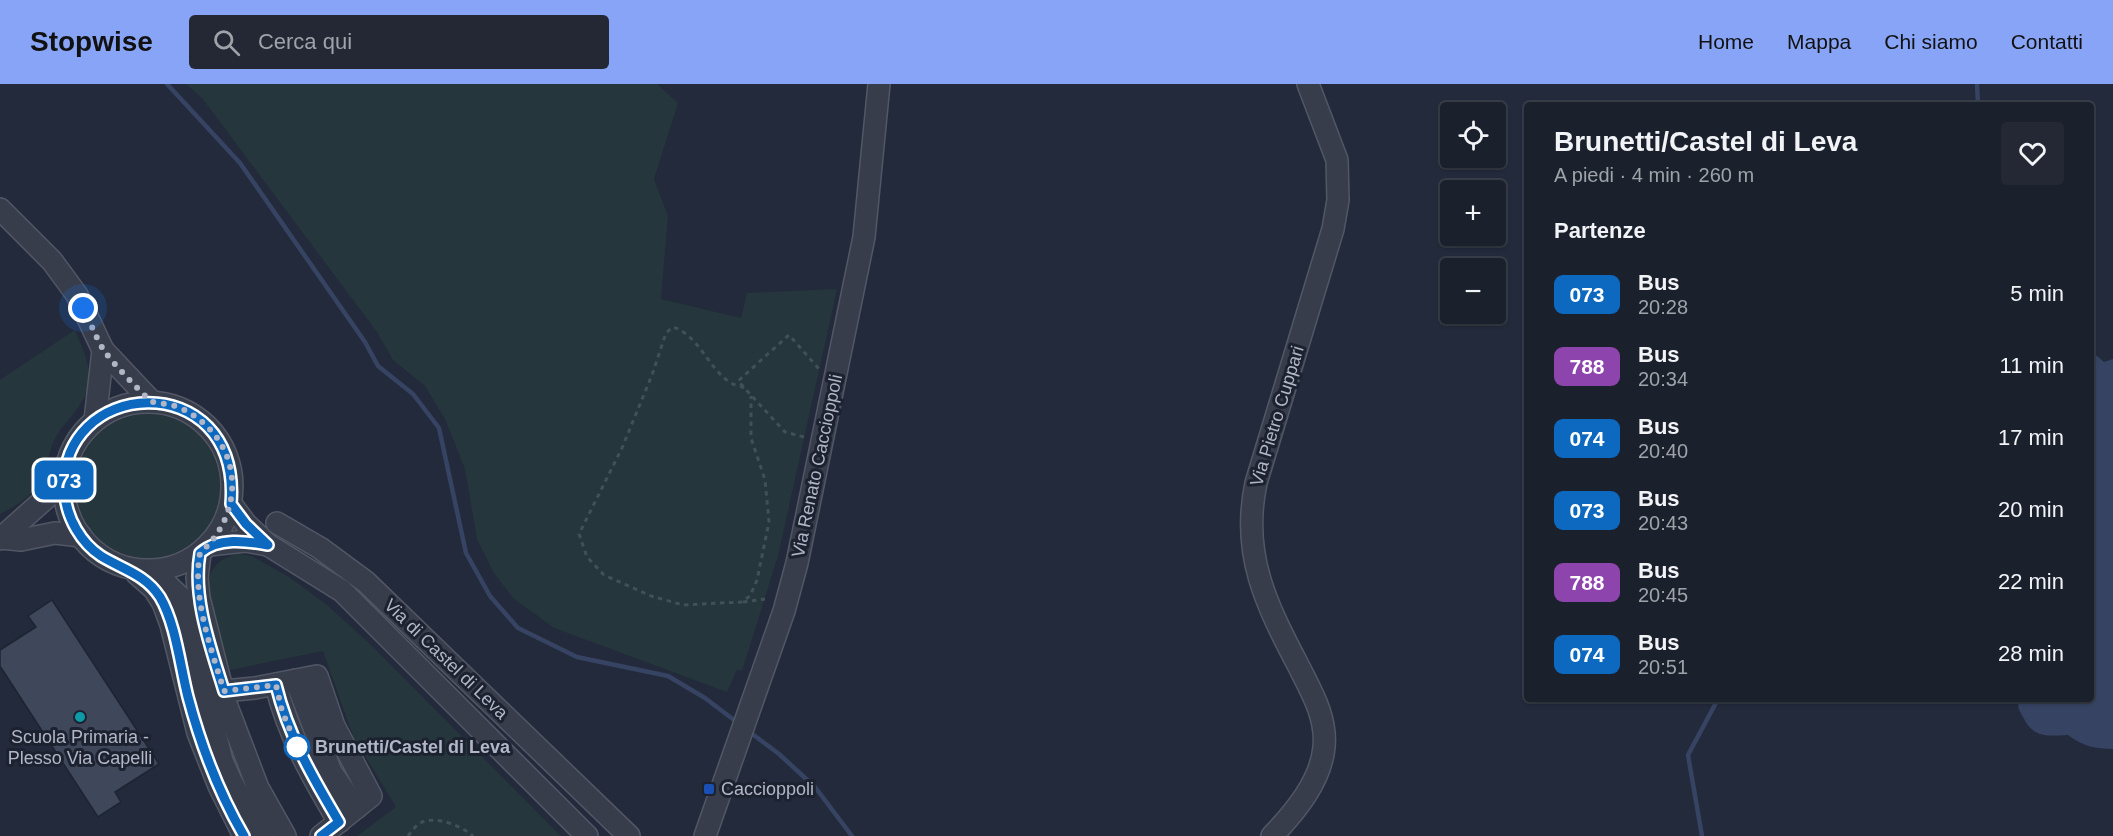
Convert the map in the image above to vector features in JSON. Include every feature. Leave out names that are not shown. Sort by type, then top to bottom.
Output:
[{"type":"street","name":"Via Renato Caccioppoli","points":[[705,836],[791,589],[864,237],[879,84]]},
{"type":"street","name":"Via Pietro Cuppari","points":[[1272,836],[1294,811],[1312,784],[1324,747],[1323,728],[1317,703],[1270,610],[1256,569],[1251,539],[1256,483],[1333,229],[1338,200],[1337,160],[1308,84]]},
{"type":"street","points":[[0,209],[52,261],[77,295],[104,351],[152,402]]},
{"type":"street","points":[[95,420],[104,351]]},
{"type":"street","points":[[144,571],[170,568],[186,562],[204,549],[225,522],[231,504],[232,483],[229,463],[221,444],[208,427],[192,414],[172,405],[152,402],[132,403],[112,410],[95,420],[83,433],[66,464],[64,482],[68,513],[81,536],[99,555],[144,571],[181,598],[222,761],[262,836]]},
{"type":"street","points":[[1,539],[64,482]]},
{"type":"street","name":"Via di Castel di Leva","points":[[231,504],[246,524],[268,545],[342,591],[587,836]]},
{"type":"street","name":"Via di Castel di Leva","points":[[277,523],[320,548],[366,582],[630,836]]},
{"type":"street","points":[[1,539],[21,540],[55,533],[81,536]]},
{"type":"street","name":"Via di Castel di Leva","points":[[204,549],[245,541],[268,545]]},
{"type":"street","points":[[204,549],[197,578],[199,598],[228,712],[258,788],[285,836]]},
{"type":"street","points":[[144,571],[163,603],[171,625],[191,708],[204,749],[228,806],[244,836]]},
{"type":"street","points":[[224,691],[276,685],[317,676],[334,726],[371,796],[321,836]]},
{"type":"street","points":[[276,685],[282,711],[295,742],[313,779],[339,822]]},
{"type":"street","points":[[228,712],[229,751],[250,813]]},
{"type":"path","points":[[744,388],[731,384],[702,350],[680,329],[673,327],[666,333],[652,375],[622,448],[579,534],[587,557],[604,575],[651,596],[683,605],[765,599]]},
{"type":"path","points":[[804,437],[785,432],[738,381],[789,335],[819,369]]},
{"type":"path","points":[[741,602],[750,596],[757,580],[769,522],[765,480],[751,438],[751,396]]},
{"type":"path","points":[[408,836],[417,825],[424,821],[436,820],[467,831],[473,836]]},
{"type":"shaded area","points":[[186,84],[657,84],[678,103],[654,179],[668,216],[661,299],[741,318],[747,293],[837,289],[778,556],[742,671],[737,670],[727,692],[554,628],[513,598],[494,573],[477,539],[465,469],[445,419],[425,386],[393,360],[377,332],[202,98]]},
{"type":"shaded area","points":[[75,330],[88,367],[88,389],[80,405],[57,435],[43,477],[37,487],[20,502],[0,514],[0,380]]},
{"type":"shaded area","points":[[148,414],[175,420],[188,426],[199,435],[208,446],[214,459],[220,486],[214,513],[208,526],[199,537],[188,546],[175,552],[148,558],[121,552],[108,546],[97,537],[88,526],[82,513],[76,486],[82,459],[88,446],[97,435],[108,426],[121,420]]},
{"type":"shaded area","points":[[240,554],[252,556],[289,577],[327,605],[370,644],[561,836],[357,836],[396,807],[353,736],[323,651],[230,670],[207,584],[218,563]]},
{"type":"water","points":[[2094,354],[2104,362],[2113,359],[2113,749],[2089,746],[2068,735],[2047,735],[2036,732],[2027,724],[2018,706],[2019,702],[2094,702]]},
{"type":"building","name":"Scuola Primaria - Plesso Via Capelli","points":[[52,600],[159,764],[115,792],[121,802],[98,817],[0,666],[0,650],[36,627],[28,616]]},
{"type":"waterway","points":[[167,84],[240,163],[365,342],[378,366],[413,394],[439,428],[466,553],[490,596],[518,628],[577,657],[668,676],[705,698],[738,723]]},
{"type":"waterway","points":[[1977,84],[1978,102]]},
{"type":"waterway","points":[[1702,836],[1688,755],[1716,702]]},
{"type":"waterway","points":[[747,730],[779,754],[815,787],[852,836]]},
{"type":"bus line","name":"073","points":[[244,836],[219,786],[198,733],[171,625],[159,595],[148,582],[134,572],[99,555],[81,536],[68,513],[64,482],[66,464],[73,448],[95,420],[112,410],[132,403],[152,402],[172,405],[192,414],[208,427],[221,444],[229,463],[232,483],[231,504],[246,524],[268,545],[245,541],[209,545],[200,553],[197,568],[199,598],[224,691],[276,685],[282,711],[295,742],[313,779],[339,822],[321,836]]},
{"type":"place","name":"Scuola Primaria - Plesso Via Capelli","points":[[80,717]]},
{"type":"place","name":"Brunetti/Castel di Leva","points":[[297,747]]},
{"type":"place","name":"Caccioppoli","points":[[709,789]]},
{"type":"route","points":[[83,308],[104,351],[152,402],[172,405],[192,414],[208,427],[221,444],[229,463],[232,483],[231,504],[225,522],[209,545],[200,553],[197,568],[199,598],[213,654],[224,691],[276,685],[282,711],[297,747]]}]
